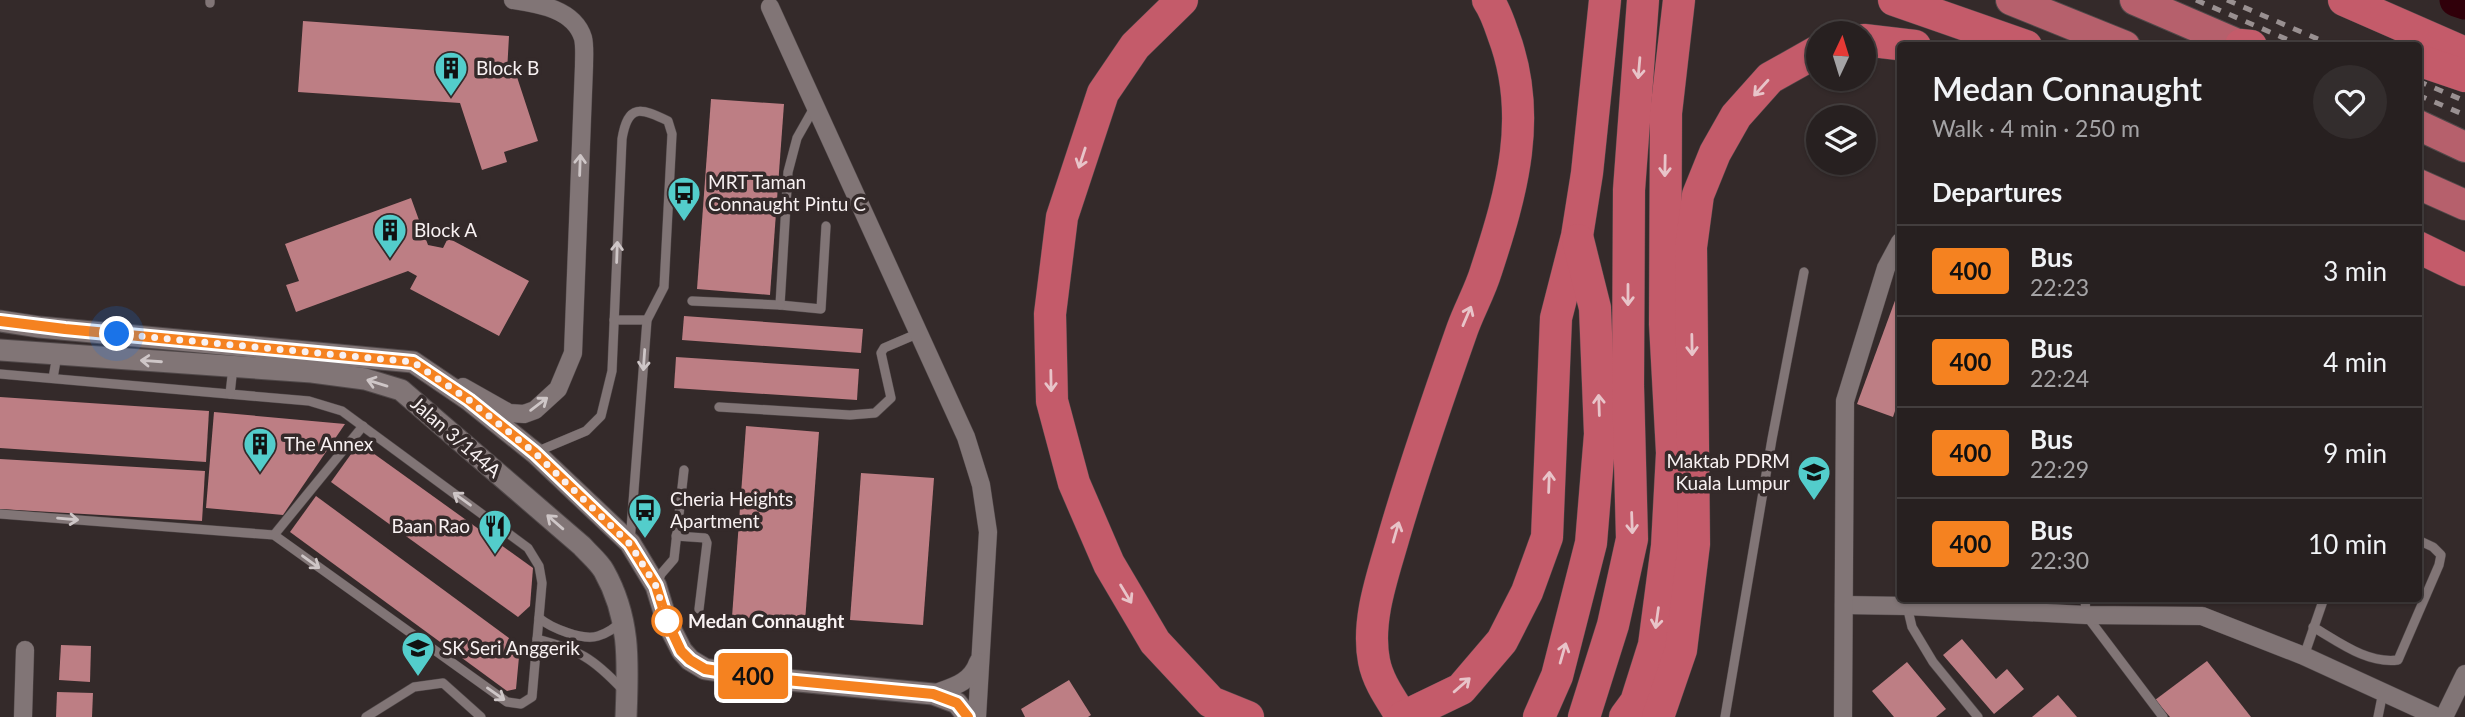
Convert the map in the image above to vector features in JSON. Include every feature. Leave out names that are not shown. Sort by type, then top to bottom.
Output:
[{"type":"highway","points":[[1182,0],[1135,46],[1103,93],[1062,217],[1050,314],[1052,401],[1073,483],[1109,564],[1156,642],[1211,702],[1248,717]]},
{"type":"highway","points":[[1488,0],[1494,8],[1512,55],[1520,106],[1516,162],[1486,274],[1463,327],[1397,526],[1377,597],[1373,632],[1374,660],[1382,685],[1403,717],[1461,689],[1502,641],[1531,581],[1547,537],[1556,318],[1577,236],[1587,173],[1605,0]]},
{"type":"highway","points":[[1584,717],[1613,625],[1632,539],[1628,386],[1629,190],[1643,0]]},
{"type":"highway","points":[[1625,717],[1636,702],[1654,645],[1667,546],[1672,453],[1665,324],[1666,113],[1679,0]]},
{"type":"highway","points":[[2011,0],[2115,42]]},
{"type":"highway","points":[[2135,0],[2154,5],[2235,42]]},
{"type":"highway","points":[[2344,0],[2465,53]]},
{"type":"highway","points":[[1897,1],[2015,42]]},
{"type":"highway","points":[[1876,41],[1897,44]]},
{"type":"highway","points":[[1658,717],[1681,650],[1694,544],[1691,247],[1698,195],[1715,153],[1736,117],[1770,78],[1806,58]]},
{"type":"highway","points":[[2422,61],[2465,76]]},
{"type":"highway","points":[[2422,127],[2465,147]]},
{"type":"highway","points":[[2422,186],[2465,205]]},
{"type":"highway","points":[[1539,717],[1557,676],[1591,544],[1600,434],[1595,308],[1577,236]]},
{"type":"highway","points":[[2422,249],[2465,270]]},
{"type":"street","points":[[413,362],[509,412],[524,414],[535,410],[558,389],[573,353],[583,39],[575,22],[554,9],[513,0]]},
{"type":"street","points":[[770,7],[966,437],[982,485],[988,532],[977,717]]},
{"type":"street","points":[[1843,717],[1845,401],[1886,268],[1897,248]]},
{"type":"street","name":"Jalan 3/144A","points":[[0,321],[413,362],[469,400],[535,453],[630,544],[656,586],[667,621],[681,651],[690,660],[705,669],[755,677],[933,694],[957,703],[968,717]]},
{"type":"street","name":"Jalan 3/144A","points":[[8,351],[312,372],[365,379],[401,390],[582,546],[603,570],[624,620],[626,717]]},
{"type":"street","points":[[1844,606],[2086,607],[2202,616],[2304,656],[2437,717]]},
{"type":"street","points":[[23,717],[25,650]]},
{"type":"street","points":[[933,694],[962,684],[975,669],[980,655]]},
{"type":"street","points":[[2444,717],[2465,674]]},
{"type":"lane","points":[[780,305],[788,172],[797,138],[815,106]]},
{"type":"lane","points":[[535,453],[586,431],[601,416],[612,371],[624,123],[633,113],[646,110],[668,121],[672,134],[664,287],[647,320],[630,544]]},
{"type":"lane","points":[[692,301],[821,309],[826,226]]},
{"type":"lane","points":[[1725,717],[1772,439],[1804,272]]},
{"type":"lane","points":[[614,320],[647,320]]},
{"type":"lane","points":[[719,407],[850,415],[875,413],[891,398],[881,353],[884,348],[919,333]]},
{"type":"lane","points":[[54,378],[57,355]]},
{"type":"lane","points":[[230,394],[233,367]]},
{"type":"lane","points":[[0,374],[309,401],[342,411],[528,548],[539,566],[542,583],[531,697],[521,705],[507,702],[274,536],[0,513]]},
{"type":"lane","points":[[274,536],[363,426]]},
{"type":"lane","points":[[656,586],[661,574],[674,559],[684,470]]},
{"type":"lane","points":[[677,537],[705,538],[707,543],[699,609]]},
{"type":"lane","points":[[2313,626],[2353,651],[2387,662],[2398,660],[2439,565],[2441,555],[2422,542]]},
{"type":"lane","points":[[2304,656],[2322,602]]},
{"type":"lane","points":[[1907,606],[1912,627],[1933,662],[1978,717]]},
{"type":"lane","points":[[2086,607],[2163,717]]},
{"type":"lane","points":[[539,618],[569,634],[595,638],[612,630],[624,620]]},
{"type":"lane","points":[[537,639],[569,647],[600,666],[627,694]]},
{"type":"lane","points":[[366,717],[414,687],[443,683],[481,717]]},
{"type":"lane","points":[[2378,717],[2383,692]]},
{"type":"building","name":"Block B","points":[[303,21],[509,36],[507,72],[517,77],[538,141],[504,152],[507,162],[482,170],[460,103],[298,92]]},
{"type":"building","points":[[711,99],[784,104],[770,295],[697,289]]},
{"type":"building","name":"Block A","points":[[411,198],[428,245],[443,248],[448,238],[529,281],[499,336],[410,289],[417,276],[408,271],[296,312],[286,285],[299,281],[285,244]]},
{"type":"building","points":[[1897,295],[1897,405],[1893,417],[1857,404]]},
{"type":"building","points":[[684,316],[863,329],[861,353],[682,340]]},
{"type":"building","points":[[676,357],[859,369],[857,400],[674,388]]},
{"type":"building","points":[[0,397],[209,411],[206,462],[0,448]]},
{"type":"building","name":"The Annex","points":[[214,412],[345,424],[283,515],[206,508]]},
{"type":"building","points":[[746,426],[819,432],[805,622],[732,617]]},
{"type":"building","points":[[359,443],[533,568],[530,606],[518,617],[331,482]]},
{"type":"building","points":[[0,459],[205,471],[202,521],[0,509]]},
{"type":"building","points":[[861,473],[934,478],[923,625],[850,620]]},
{"type":"building","points":[[316,496],[520,646],[516,689],[507,691],[290,532]]},
{"type":"building","points":[[1962,639],[1996,679],[2007,669],[2024,689],[1994,714],[1943,655]]},
{"type":"building","points":[[61,645],[91,646],[90,682],[59,680]]},
{"type":"building","points":[[2207,661],[2251,717],[2170,717],[2155,700]]},
{"type":"building","points":[[1907,662],[1946,709],[1936,717],[1894,717],[1872,691]]},
{"type":"building","points":[[1069,680],[1091,715],[1025,717],[1021,709]]},
{"type":"building","points":[[57,692],[93,693],[92,717],[56,717]]},
{"type":"building","points":[[2058,695],[2077,717],[2032,717]]},
{"type":"waterway","points":[[2456,0],[2465,3]]},
{"type":"railway","points":[[2196,0],[2293,42]]},
{"type":"railway","points":[[2227,0],[2325,42]]},
{"type":"railway","points":[[2422,83],[2465,101]]},
{"type":"railway","points":[[2422,97],[2465,115]]},
{"type":"bus line","name":"400","points":[[0,321],[39,327],[413,362],[469,400],[535,453],[630,544],[656,586],[667,621],[681,651],[690,660],[705,669],[755,677],[933,694],[957,703],[968,717]]},
{"type":"place","name":"Block B","points":[[451,98]]},
{"type":"place","name":"MRT Taman Connaught Pintu C","points":[[684,223]]},
{"type":"place","name":"Block A","points":[[390,260]]},
{"type":"place","name":"The Annex","points":[[260,474]]},
{"type":"place","name":"Maktab PDRM Kuala Lumpur","points":[[1814,502]]},
{"type":"place","name":"Cheria Heights Apartment","points":[[645,540]]},
{"type":"place","name":"Baan Rao","points":[[495,556]]},
{"type":"place","name":"Medan Connaught","points":[[667,621]]},
{"type":"place","name":"SK Seri Anggerik","points":[[418,678]]},
{"type":"route","points":[[117,334],[413,362],[469,400],[535,453],[630,544],[656,586],[667,621]]}]
